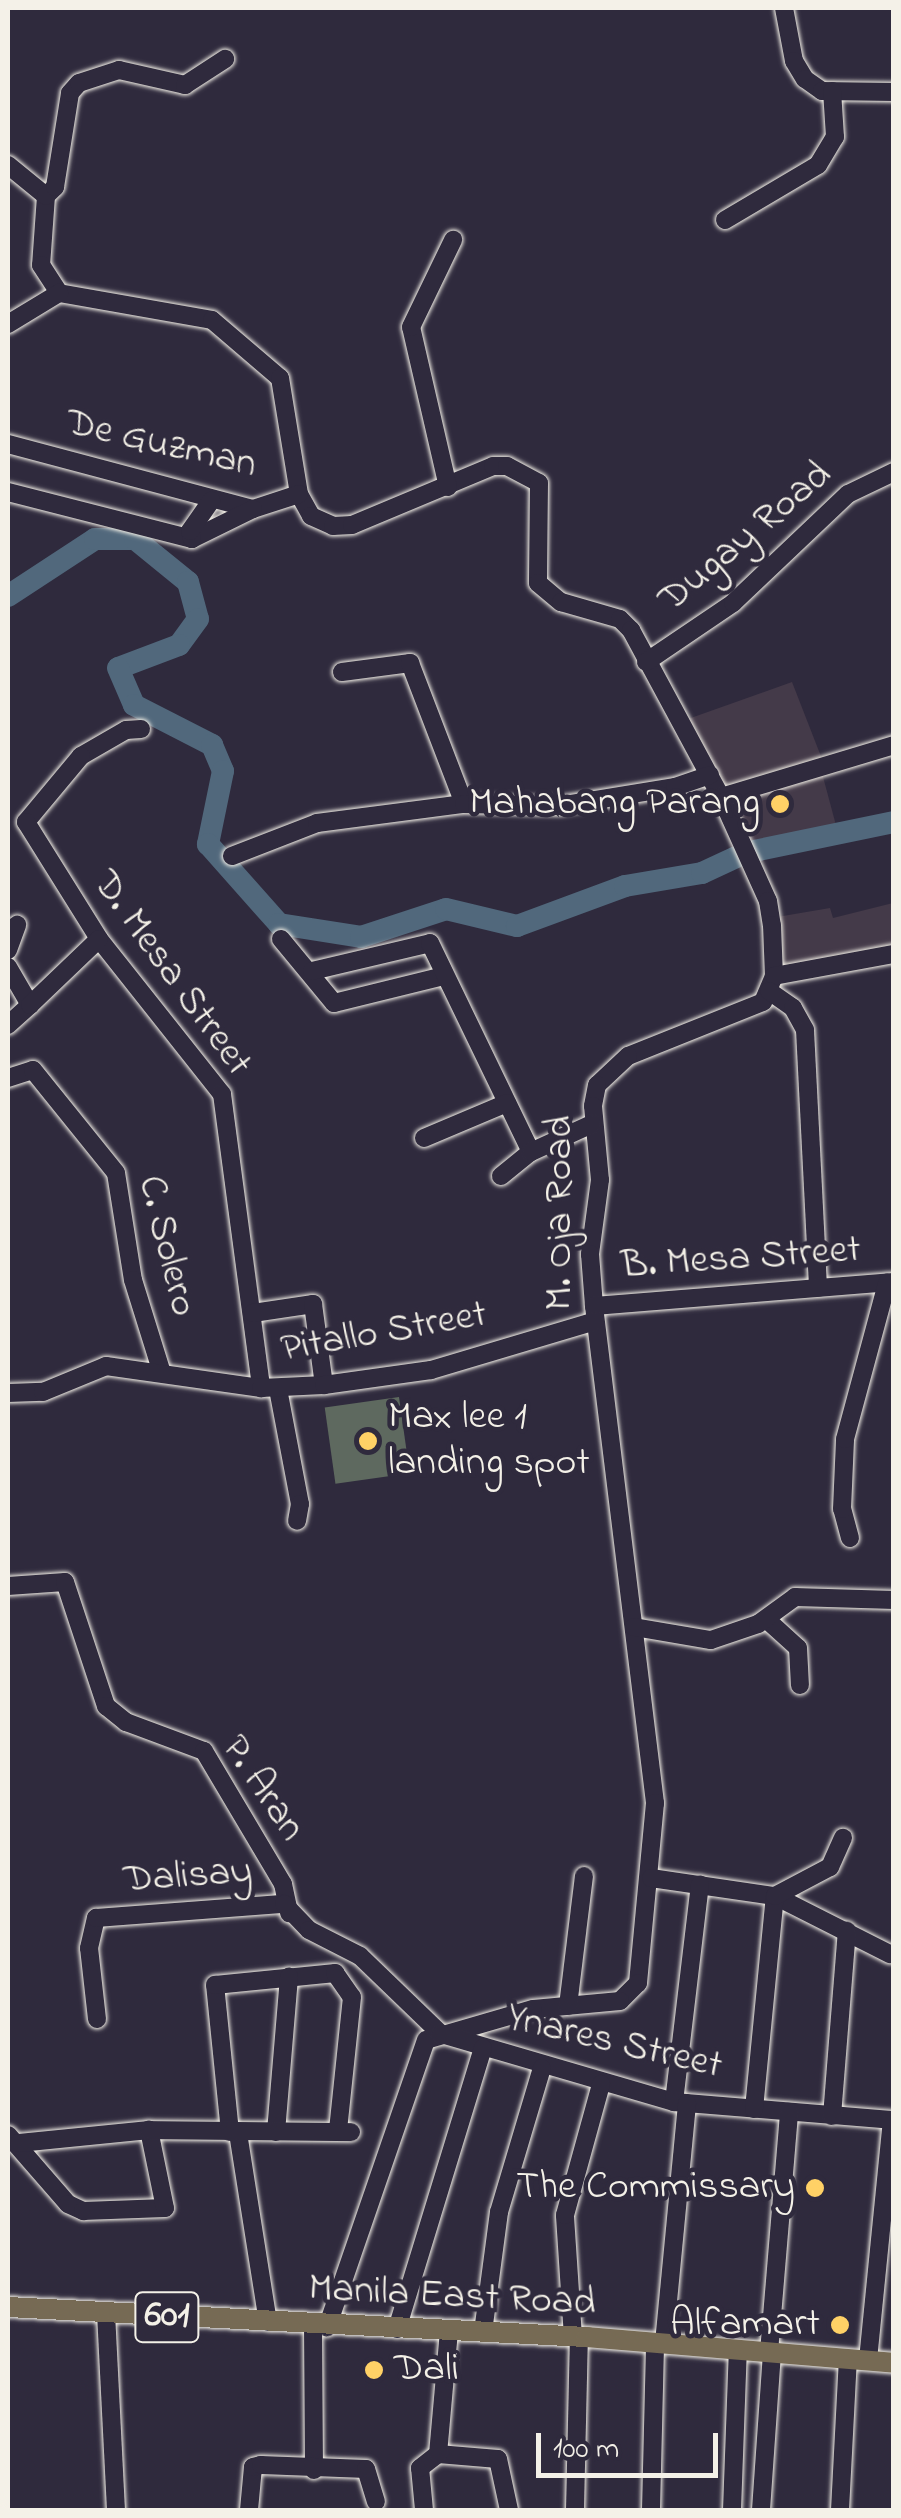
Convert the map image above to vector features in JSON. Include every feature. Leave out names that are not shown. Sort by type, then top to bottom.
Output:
[{"type":"main road","name":"Manila East Road","points":[[8,2307],[320,2327],[576,2337],[894,2363]]},
{"type":"street","points":[[784,8],[799,70],[822,91],[894,92]]},
{"type":"street","points":[[59,293],[41,265],[46,196],[55,187],[70,93],[80,82],[118,70],[185,85],[224,59]]},
{"type":"street","points":[[725,220],[818,165],[835,138],[832,91]]},
{"type":"street","points":[[8,165],[46,196]]},
{"type":"street","points":[[448,487],[412,327],[453,240]]},
{"type":"street","points":[[8,324],[59,293],[194,314],[243,344],[287,391],[298,494],[311,516],[332,526],[375,518],[493,466],[507,466],[539,483],[544,500],[536,569],[542,590],[620,619],[710,775],[768,901],[771,984],[806,1030],[818,1288]]},
{"type":"street","name":"De Guzman","points":[[8,444],[211,501],[253,509],[298,494]]},
{"type":"street","name":"Dugay Road","points":[[646,662],[734,603],[848,494],[894,472]]},
{"type":"street","points":[[8,492],[192,539],[253,509]]},
{"type":"street","points":[[192,539],[190,531],[211,501]]},
{"type":"street","points":[[342,672],[410,663],[464,804]]},
{"type":"street","name":"D. Mesa Street","points":[[141,729],[126,730],[81,756],[26,822],[98,938],[222,1094],[252,1312],[300,1504],[297,1521]]},
{"type":"street","points":[[721,798],[894,745]]},
{"type":"street","points":[[232,856],[294,827],[464,804],[559,806],[676,787],[710,775]]},
{"type":"street","points":[[8,950],[17,925]]},
{"type":"street","points":[[8,1025],[98,938]]},
{"type":"street","points":[[281,939],[312,971],[334,1003],[444,976]]},
{"type":"street","points":[[312,971],[430,943],[531,1152]]},
{"type":"street","points":[[771,984],[894,954]]},
{"type":"street","points":[[8,967],[30,1005]]},
{"type":"street","name":"M. Oja Road","points":[[440,2034],[630,1996],[640,1976],[655,1803],[594,1313],[590,1254],[600,1180],[592,1124],[597,1085],[614,1065],[644,1048],[750,1011],[771,984]]},
{"type":"street","name":"C. Solero","points":[[8,1078],[32,1070],[116,1173],[134,1280],[162,1373]]},
{"type":"street","points":[[424,1138],[507,1103]]},
{"type":"street","points":[[501,1176],[531,1152],[592,1124]]},
{"type":"street","points":[[850,1538],[842,1509],[845,1439],[890,1282]]},
{"type":"street","name":"B. Mesa Street","points":[[594,1313],[890,1282]]},
{"type":"street","points":[[252,1312],[313,1304],[324,1385]]},
{"type":"street","name":"Pitallo Street","points":[[8,1394],[43,1392],[106,1366],[270,1389],[324,1385],[430,1370],[594,1313]]},
{"type":"street","name":"P. Aran","points":[[8,1586],[65,1582],[106,1706],[126,1722],[204,1751],[283,1884],[287,1909]]},
{"type":"street","points":[[634,1628],[710,1640],[766,1619],[795,1597],[894,1600]]},
{"type":"street","points":[[766,1619],[798,1648],[800,1685]]},
{"type":"street","points":[[775,1896],[830,1867],[843,1838]]},
{"type":"street","points":[[568,2006],[584,1876]]},
{"type":"street","points":[[651,1878],[775,1896],[890,1954]]},
{"type":"street","points":[[652,2510],[659,2343],[700,1885]]},
{"type":"street","points":[[754,2109],[775,1896]]},
{"type":"street","points":[[287,1909],[360,1956],[440,2034],[418,2050],[320,2327],[314,2470]]},
{"type":"street","name":"Dalisay","points":[[97,2019],[89,1948],[96,1918],[287,1909]]},
{"type":"street","points":[[832,2116],[846,1932]]},
{"type":"street","points":[[13,2139],[149,2130],[234,2132],[345,2132],[350,1985],[335,1972],[215,1986],[234,2132],[268,2322]]},
{"type":"street","points":[[276,2132],[289,1977]]},
{"type":"street","name":"Ynares Street","points":[[440,2034],[542,2068],[680,2102],[893,2120]]},
{"type":"street","points":[[396,2329],[483,2048]]},
{"type":"street","points":[[482,2332],[499,2212],[542,2068]]},
{"type":"street","points":[[575,2510],[576,2337],[566,2215],[600,2084]]},
{"type":"street","points":[[761,2510],[789,2112]]},
{"type":"street","points":[[840,2510],[858,2360],[889,2200],[893,2120]]},
{"type":"street","points":[[13,2139],[68,2204],[83,2211],[165,2208],[149,2130]]},
{"type":"street","points":[[106,2313],[116,2510]]},
{"type":"street","points":[[438,2454],[450,2331]]},
{"type":"street","points":[[732,2510],[738,2348]]},
{"type":"street","points":[[424,2510],[421,2461],[438,2454],[498,2459],[509,2510]]},
{"type":"street","points":[[249,2510],[253,2467],[366,2469],[376,2502]]},
{"type":"shaded area","points":[[792,682],[822,759],[724,790],[688,719]]},
{"type":"shaded area","points":[[822,773],[836,824],[745,849],[731,797]]},
{"type":"shaded area","points":[[893,903],[893,948],[780,971],[777,917],[830,908],[833,918]]},
{"type":"shaded area","name":"Max lee 1 landing spot","points":[[399,1397],[410,1473],[335,1484],[325,1407]]},
{"type":"waterway","points":[[8,596],[95,539],[135,539],[188,582],[198,619],[179,645],[118,668],[134,705],[212,745],[223,771],[208,844],[279,924],[361,937],[446,909],[517,926],[625,886],[702,873],[743,854]]},
{"type":"waterway","points":[[749,852],[894,822]]},
{"type":"place","name":"Mahabang Parang","points":[[780,804]]},
{"type":"place","name":"Max lee 1 landing spot","points":[[368,1441]]},
{"type":"place","name":"The Commissary","points":[[815,2188]]},
{"type":"place","name":"Alfamart","points":[[840,2325]]},
{"type":"place","name":"Dali","points":[[374,2370]]}]
